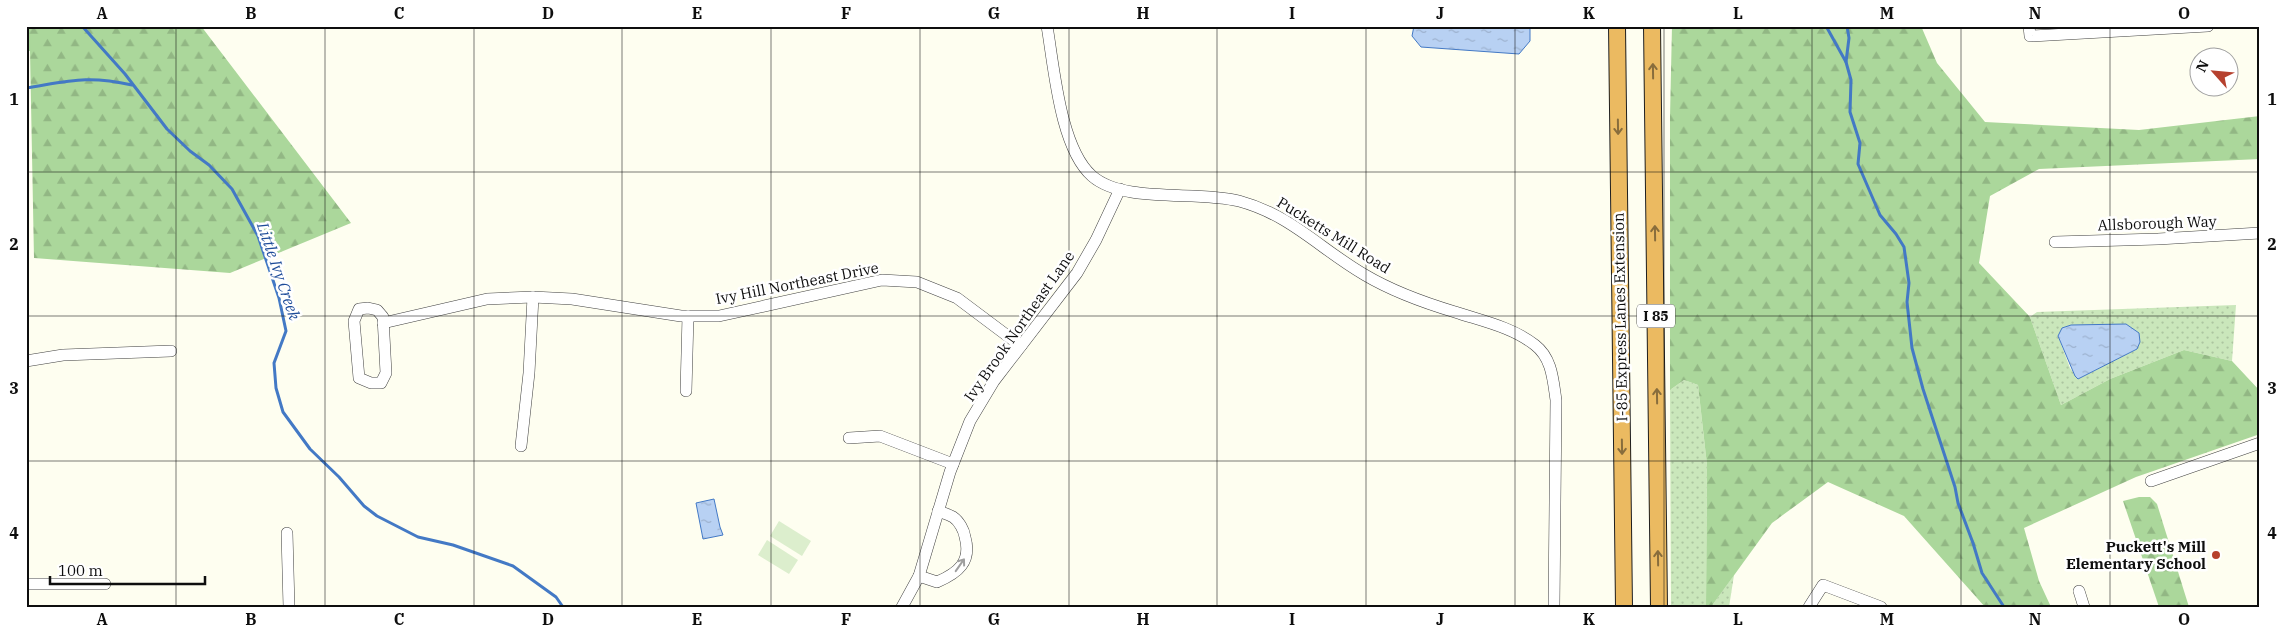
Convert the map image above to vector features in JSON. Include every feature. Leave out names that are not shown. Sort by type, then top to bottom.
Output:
[{"type":"highway","name":"I-85 Express Lanes Extension","points":[[1617,26],[1624,607]]},
{"type":"highway","name":"I 85","points":[[1652,26],[1659,607]]},
{"type":"street","name":"Pucketts Mill Road","points":[[1047,26],[1064,123],[1078,158],[1092,176],[1106,185],[1120,189],[1143,193],[1212,196],[1239,201],[1273,213],[1290,222],[1365,276],[1416,298],[1520,335],[1537,346],[1546,357],[1553,375],[1556,400],[1554,607]]},
{"type":"street","points":[[2030,26],[2030,36],[2208,26]]},
{"type":"street","name":"Ivy Brook Northeast Lane","points":[[902,607],[919,576],[953,464],[970,420],[994,381],[1077,273],[1096,240],[1120,189]]},
{"type":"street","name":"Allsborough Way","points":[[2055,242],[2158,239],[2260,233]]},
{"type":"street","name":"Ivy Hill Northeast Drive","points":[[383,323],[487,299],[533,296],[572,299],[688,316],[719,316],[882,280],[917,282],[957,298],[1021,346]]},
{"type":"street","points":[[520,446],[529,374],[533,296]]},
{"type":"street","points":[[368,308],[377,310],[383,317],[383,323],[386,373],[381,383],[371,383],[359,378],[354,321],[360,309],[368,308]]},
{"type":"street","points":[[686,391],[688,316]]},
{"type":"street","points":[[26,361],[63,355],[171,352]]},
{"type":"street","points":[[849,438],[880,436],[953,464]]},
{"type":"street","points":[[2151,481],[2260,444]]},
{"type":"street","points":[[919,576],[937,582],[954,574],[964,562],[968,549],[964,531],[954,518],[938,511]]},
{"type":"street","points":[[287,533],[289,607]]},
{"type":"street","points":[[26,584],[105,584]]},
{"type":"street","points":[[1810,607],[1823,585],[1881,607]]},
{"type":"street","points":[[2079,591],[2084,607]]},
{"type":"green space","points":[[26,26],[201,26],[351,223],[230,273],[34,258],[30,51],[26,51]]},
{"type":"green space","points":[[1672,26],[1921,26],[1937,63],[1985,122],[2139,130],[2260,116],[2260,159],[2039,169],[1990,196],[1979,263],[2030,317],[2061,405],[2110,379],[2184,350],[2232,361],[2260,391],[2260,434],[2136,477],[2024,528],[2039,581],[2051,607],[1985,607],[1904,516],[1828,482],[1772,523],[1711,607],[1706,607],[1707,465],[1698,385],[1684,380],[1670,390]]},
{"type":"green space","points":[[2236,305],[2232,361],[2184,350],[2110,379],[2061,405],[2030,317],[2037,312]],"holes":[[[2058,336],[2137,349],[2078,379],[2070,368]]]},
{"type":"green space","points":[[1684,380],[1698,385],[1707,465],[1706,607],[1671,607],[1670,390]]},
{"type":"green space","points":[[2139,497],[2150,497],[2157,504],[2189,607],[2159,607],[2123,501]]},
{"type":"green space","points":[[779,521],[811,541],[802,556],[770,536]]},
{"type":"green space","points":[[767,540],[798,560],[789,574],[758,555]]},
{"type":"green space","points":[[1734,575],[1729,607],[1711,607]]},
{"type":"water","points":[[1414,26],[1530,26],[1530,41],[1519,54],[1421,47],[1412,36]]},
{"type":"water","points":[[2126,324],[2139,333],[2140,342],[2137,349],[2078,379],[2058,336],[2062,328],[2071,325]]},
{"type":"water","points":[[714,499],[723,535],[703,539],[696,503]]},
{"type":"waterway","name":"Little Ivy Creek","points":[[82,26],[125,74],[167,129],[190,151],[209,165],[232,189],[258,236],[279,298],[286,331],[274,363],[276,388],[283,412],[310,449],[339,477],[364,506],[377,516],[418,537],[453,545],[513,566],[556,597],[563,607]]},
{"type":"waterway","points":[[1826,26],[1846,62],[1851,80],[1850,112],[1860,143],[1858,164],[1880,215],[1904,247],[1909,283],[1907,302],[1912,348],[1923,389],[1982,573],[2004,607]]},
{"type":"waterway","points":[[1846,62],[1849,38],[1847,26]]},
{"type":"waterway","points":[[26,88],[79,80],[103,80],[132,85]]},
{"type":"place","name":"Puckett's Mill Elementary School","points":[[2216,555]]}]
